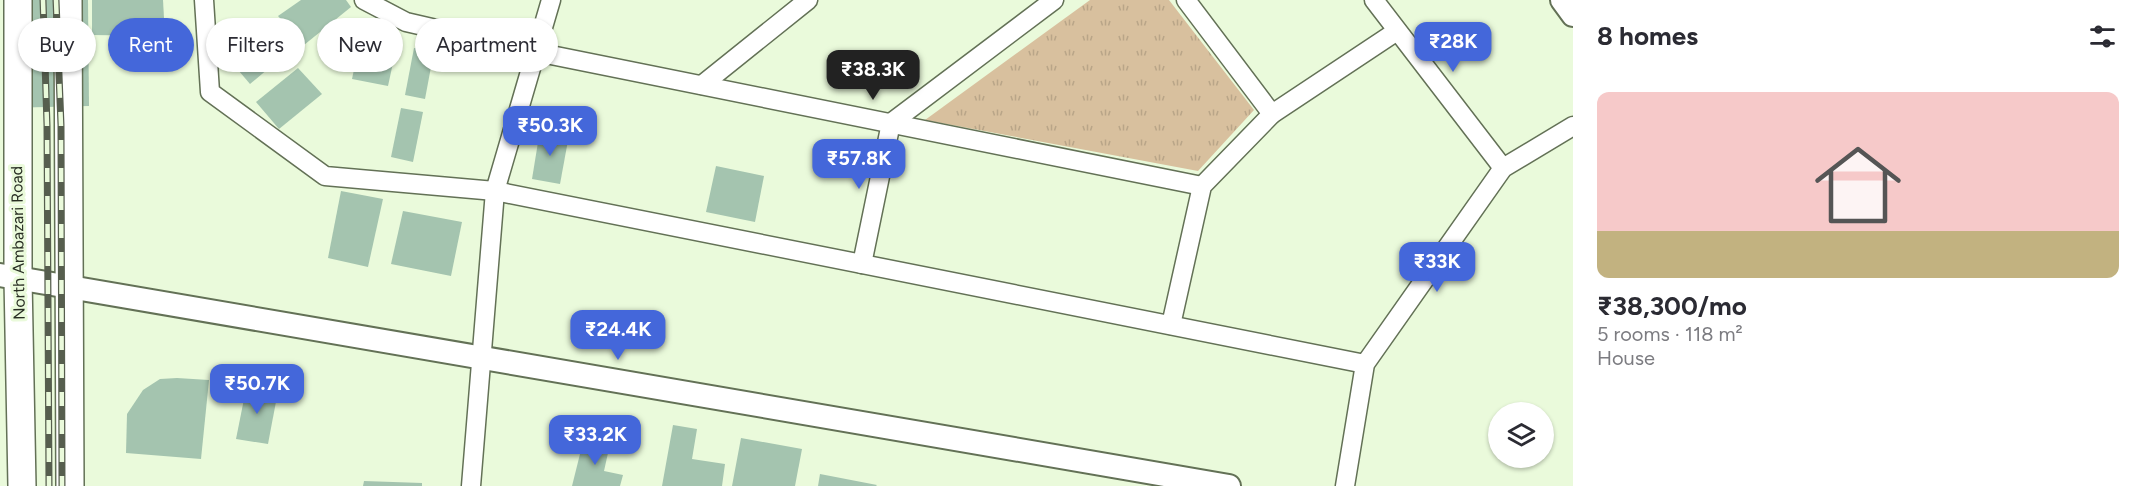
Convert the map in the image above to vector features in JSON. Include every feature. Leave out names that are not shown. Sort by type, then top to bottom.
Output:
[{"type":"main road","name":"North Ambazari Road","points":[[18,0],[9,277],[22,486]]},
{"type":"main road","points":[[68,0],[70,486]]},
{"type":"street","points":[[204,0],[210,92],[325,176],[495,191],[1365,364]]},
{"type":"street","points":[[364,0],[406,22],[415,24]]},
{"type":"street","points":[[546,18],[551,0]]},
{"type":"street","points":[[702,85],[808,0]]},
{"type":"street","points":[[862,264],[891,123],[1054,0]]},
{"type":"street","points":[[1186,0],[1272,114]]},
{"type":"street","points":[[1374,0],[1503,168]]},
{"type":"street","points":[[1562,0],[1573,15]]},
{"type":"street","points":[[1171,325],[1202,186],[1272,114],[1397,31]]},
{"type":"street","points":[[558,56],[1202,186]]},
{"type":"street","points":[[471,486],[495,191],[530,72]]},
{"type":"street","points":[[1345,486],[1365,364],[1503,168],[1573,126]]},
{"type":"street","points":[[9,277],[1229,486]]},
{"type":"green space","points":[[1090,0],[1169,0],[1254,110],[1198,171],[925,120]]},
{"type":"building","points":[[3,0],[88,0],[88,18],[18,18],[18,72],[89,72],[89,106],[4,108]]},
{"type":"building","points":[[92,0],[163,0],[164,18],[108,18],[108,35],[96,35],[96,18],[92,18]]},
{"type":"building","points":[[301,0],[346,0],[351,7],[337,18],[317,18],[317,34],[305,44],[305,18],[280,18],[278,16]]},
{"type":"building","points":[[415,48],[415,72],[430,72],[425,99],[405,95]]},
{"type":"building","points":[[240,72],[264,72],[250,84]]},
{"type":"building","points":[[293,72],[302,72],[322,94],[279,129],[256,102]]},
{"type":"building","points":[[353,72],[391,72],[388,86],[352,79]]},
{"type":"building","points":[[401,108],[423,112],[413,162],[391,157]]},
{"type":"building","points":[[540,130],[569,135],[560,184],[532,179]]},
{"type":"building","points":[[716,166],[764,176],[755,222],[706,212]]},
{"type":"building","points":[[341,191],[383,199],[368,267],[328,258]]},
{"type":"building","points":[[403,211],[462,222],[451,276],[391,264]]},
{"type":"building","points":[[160,379],[209,380],[201,459],[126,453],[127,414],[143,390]]},
{"type":"building","points":[[247,384],[278,391],[268,444],[236,439]]},
{"type":"building","points":[[673,425],[697,429],[692,459],[725,464],[722,486],[662,486]]},
{"type":"building","points":[[584,438],[610,444],[604,471],[623,475],[620,486],[572,486]]},
{"type":"building","points":[[741,438],[802,449],[795,486],[732,486]]},
{"type":"building","points":[[820,474],[877,485],[818,486]]},
{"type":"building","points":[[364,481],[422,483],[422,486],[363,486]]},
{"type":"railway","points":[[43,0],[47,125],[49,486]]},
{"type":"railway","points":[[56,0],[61,125],[62,486]]}]
